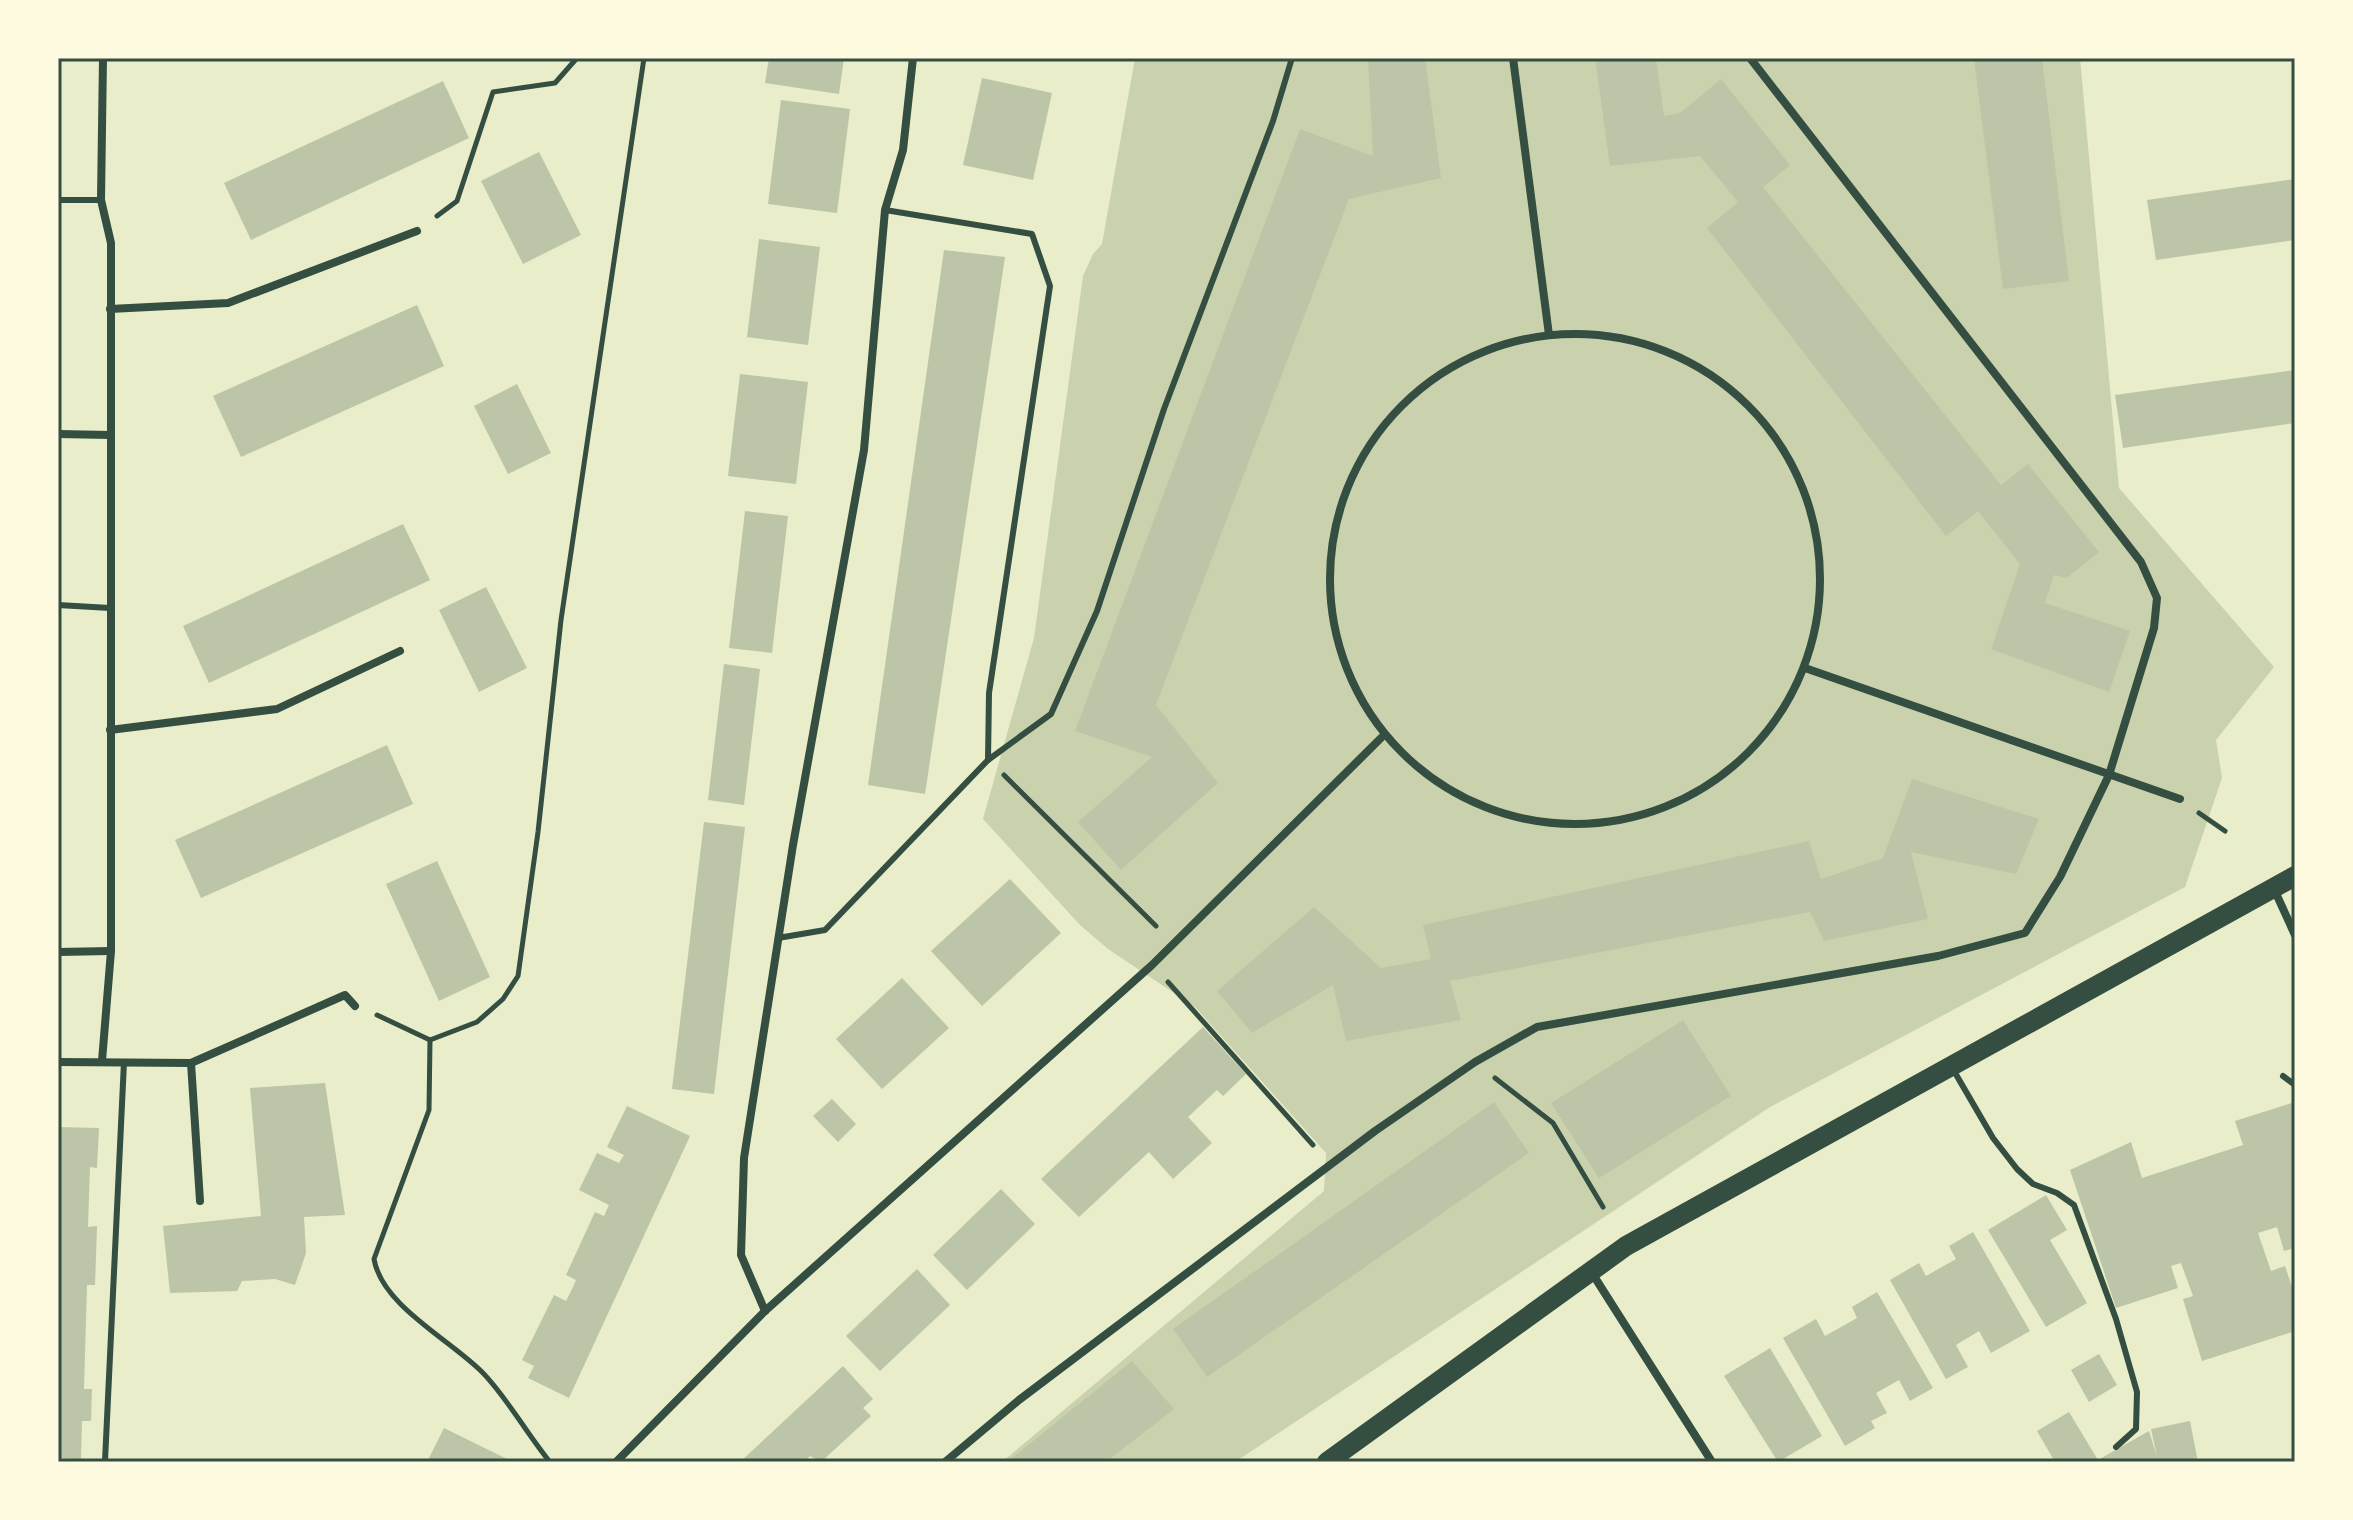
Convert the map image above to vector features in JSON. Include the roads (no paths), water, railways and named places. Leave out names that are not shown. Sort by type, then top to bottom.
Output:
[{"type":"main road","points":[[1327,1462],[1590,1269],[1950,1064],[2295,876]]},
{"type":"street","points":[[102,1061],[111,951],[111,243],[101,200],[103,58]]},
{"type":"street","points":[[765,1311],[741,1255],[744,1158],[778,938],[864,450],[885,210],[903,150],[913,58]]},
{"type":"street","points":[[1513,58],[1549,335]]},
{"type":"street","points":[[945,1462],[1019,1400],[1333,1167],[1375,1131],[1475,1062],[1537,1027],[1938,956],[2025,933],[2060,877],[2109,775],[2154,628],[2157,598],[2141,562],[1750,58]]},
{"type":"street","points":[[110,309],[228,303],[417,231]]},
{"type":"street","points":[[1595,334],[1639,342],[1682,358],[1722,382],[1755,412],[1784,449],[1804,489],[1817,533],[1821,579],[1819,609],[1805,668],[1787,705],[1764,738],[1735,767],[1701,790],[1664,808],[1625,820],[1585,824],[1544,822],[1504,813],[1466,798],[1431,777],[1381,738],[1365,716],[1338,641],[1331,600],[1331,557],[1338,516],[1352,477],[1373,440],[1400,407],[1432,379],[1468,358],[1507,343],[1549,335],[1595,334]]},
{"type":"street","points":[[58,434],[110,435]]},
{"type":"street","points":[[110,730],[277,709],[400,651]]},
{"type":"street","points":[[1805,668],[2180,799]]},
{"type":"street","points":[[616,1462],[765,1311],[1152,965],[1381,738]]},
{"type":"street","points":[[2274,889],[2295,935]]},
{"type":"street","points":[[58,952],[111,951]]},
{"type":"street","points":[[58,1062],[191,1063],[345,995],[355,1006]]},
{"type":"street","points":[[191,1063],[200,1201]]},
{"type":"street","points":[[1590,1269],[1712,1462]]},
{"type":"lane","points":[[778,938],[825,930],[988,760],[1051,714],[1091,624],[1164,409],[1286,86],[1292,58]]},
{"type":"lane","points":[[58,200],[101,200]]},
{"type":"lane","points":[[885,210],[1032,234],[1050,286],[989,693],[988,760]]},
{"type":"lane","points":[[58,605],[110,608]]},
{"type":"lane","points":[[105,1461],[124,1062]]},
{"type":"lane","points":[[1950,1064],[1993,1138],[2017,1169],[2033,1184],[2057,1193],[2074,1205],[2116,1319],[2137,1392],[2136,1429],[2116,1447]]},
{"type":"lane","points":[[2283,1076],[2295,1085]]}]
